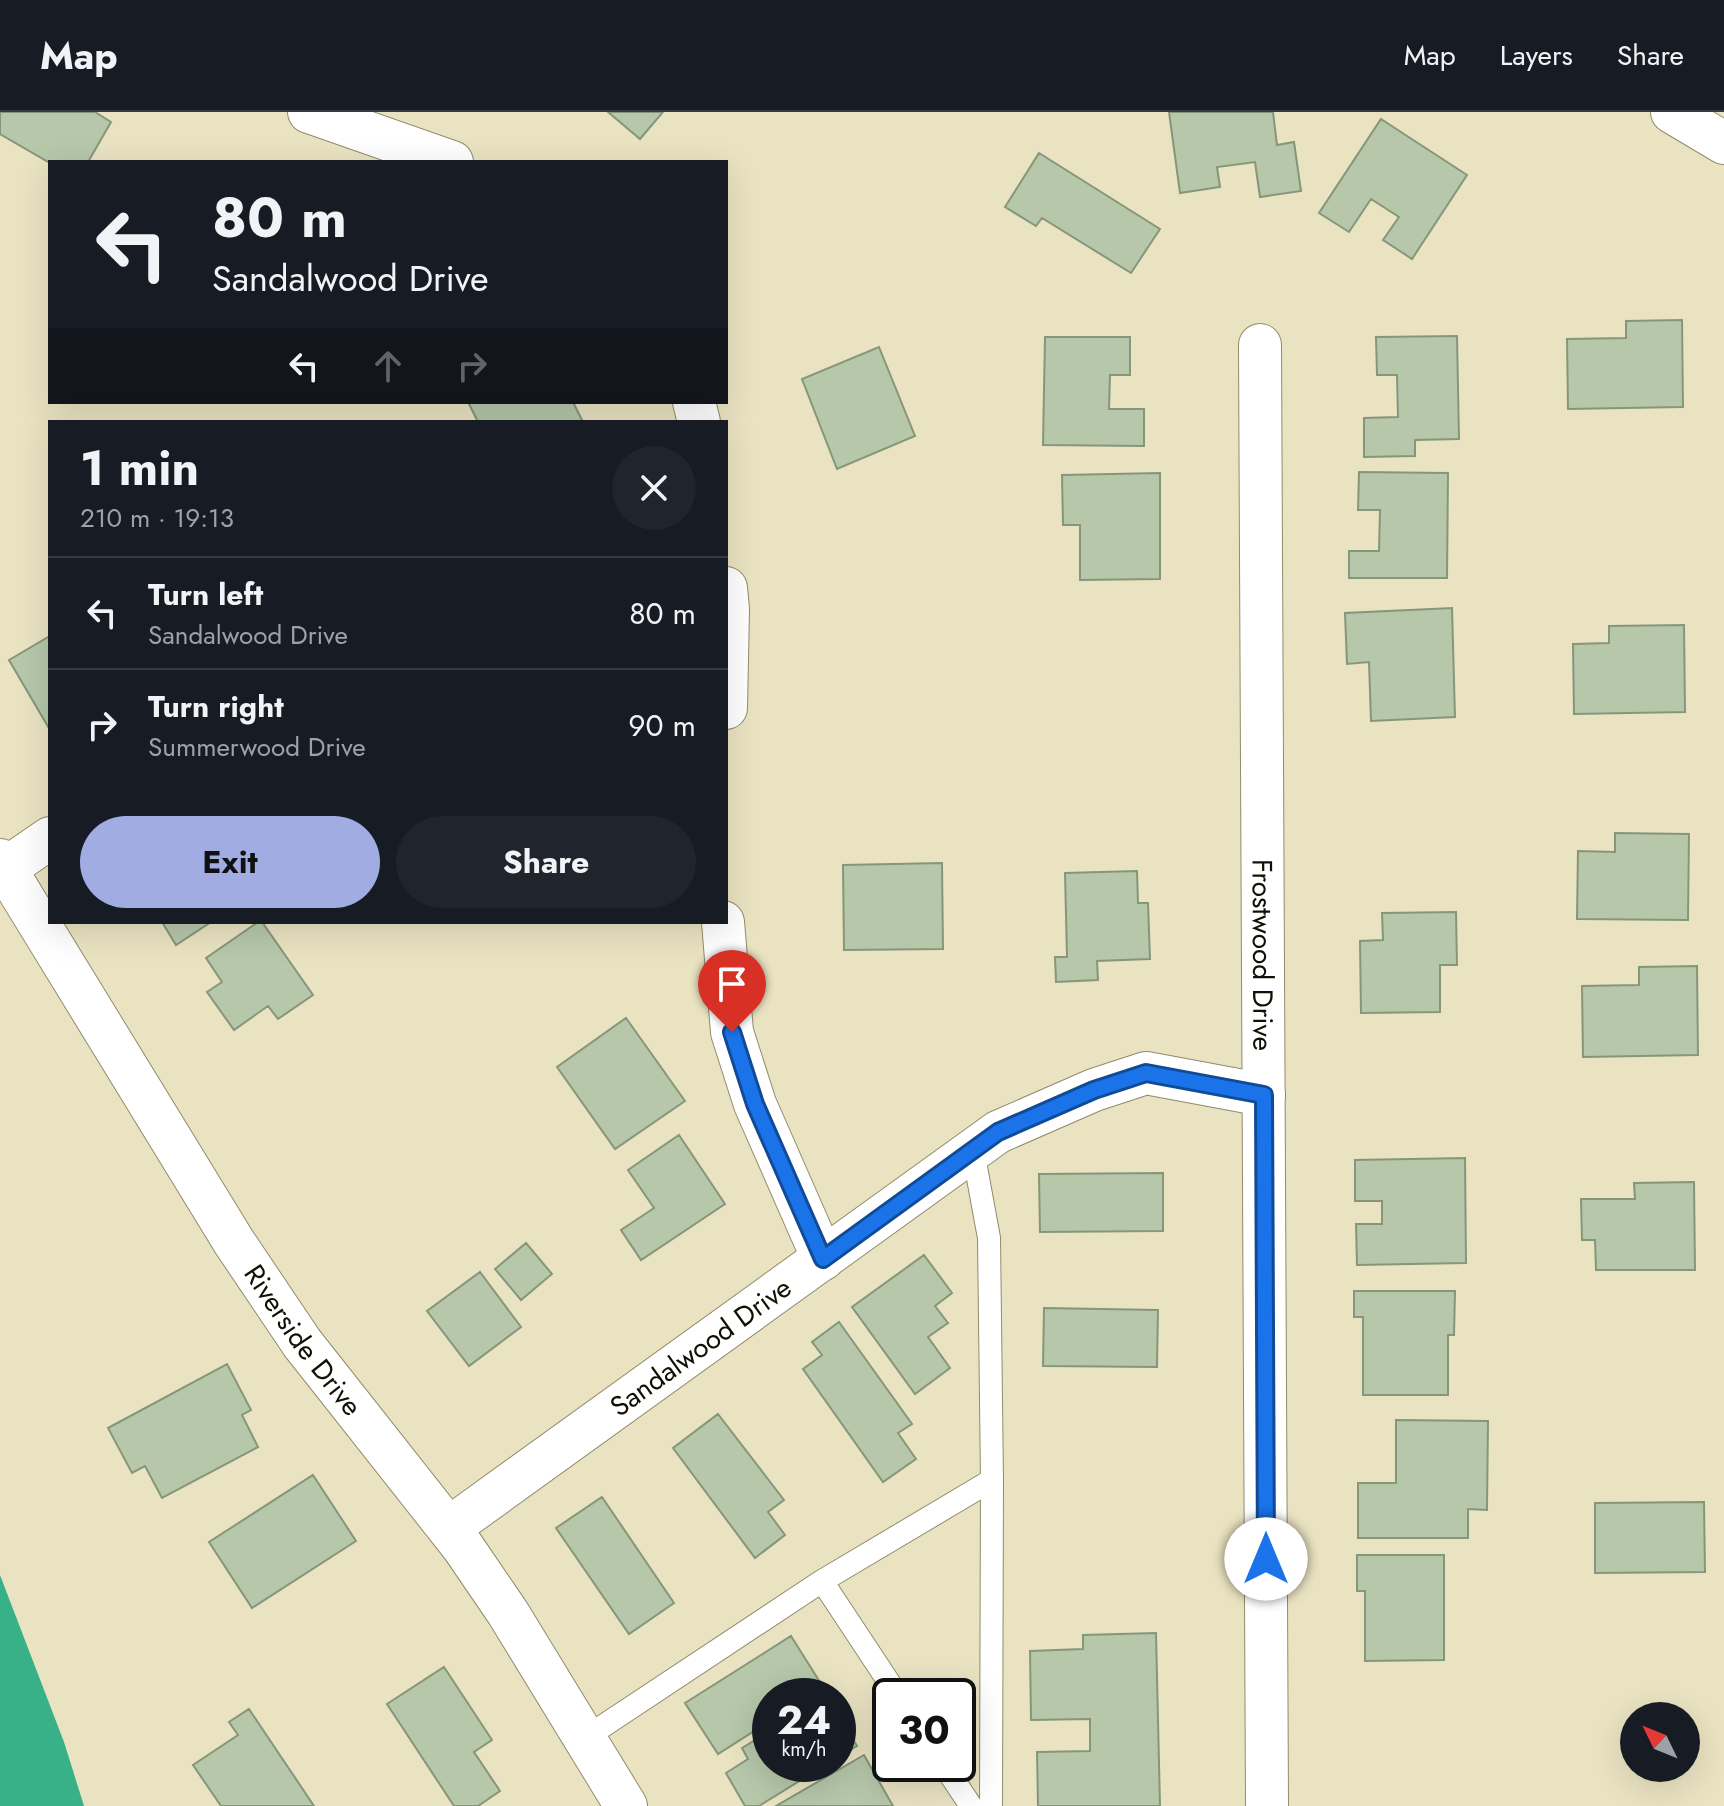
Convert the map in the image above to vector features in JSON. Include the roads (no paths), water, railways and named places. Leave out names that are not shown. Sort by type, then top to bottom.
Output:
[{"type":"street","points":[[309,112],[446,160]]},
{"type":"street","points":[[1672,112],[1724,143]]},
{"type":"street","name":"Frostwood Drive","points":[[1260,345],[1267,1806]]},
{"type":"street","points":[[3,865],[48,839]]},
{"type":"street","name":"Riverside Drive","points":[[3,865],[234,1242],[302,1343],[449,1528],[508,1613],[626,1806]]},
{"type":"street","points":[[723,924],[732,1032],[755,1104],[823,1259]]},
{"type":"street","name":"Sandalwood Drive","points":[[449,1528],[998,1132],[1047,1109],[1146,1073],[1264,1095]]},
{"type":"lane","points":[[973,1151],[989,1238],[991,1806]]},
{"type":"lane","points":[[585,1738],[822,1581],[992,1480]]},
{"type":"lane","points":[[822,1581],[886,1678]]},
{"type":"lane","points":[[955,1782],[971,1806]]}]
